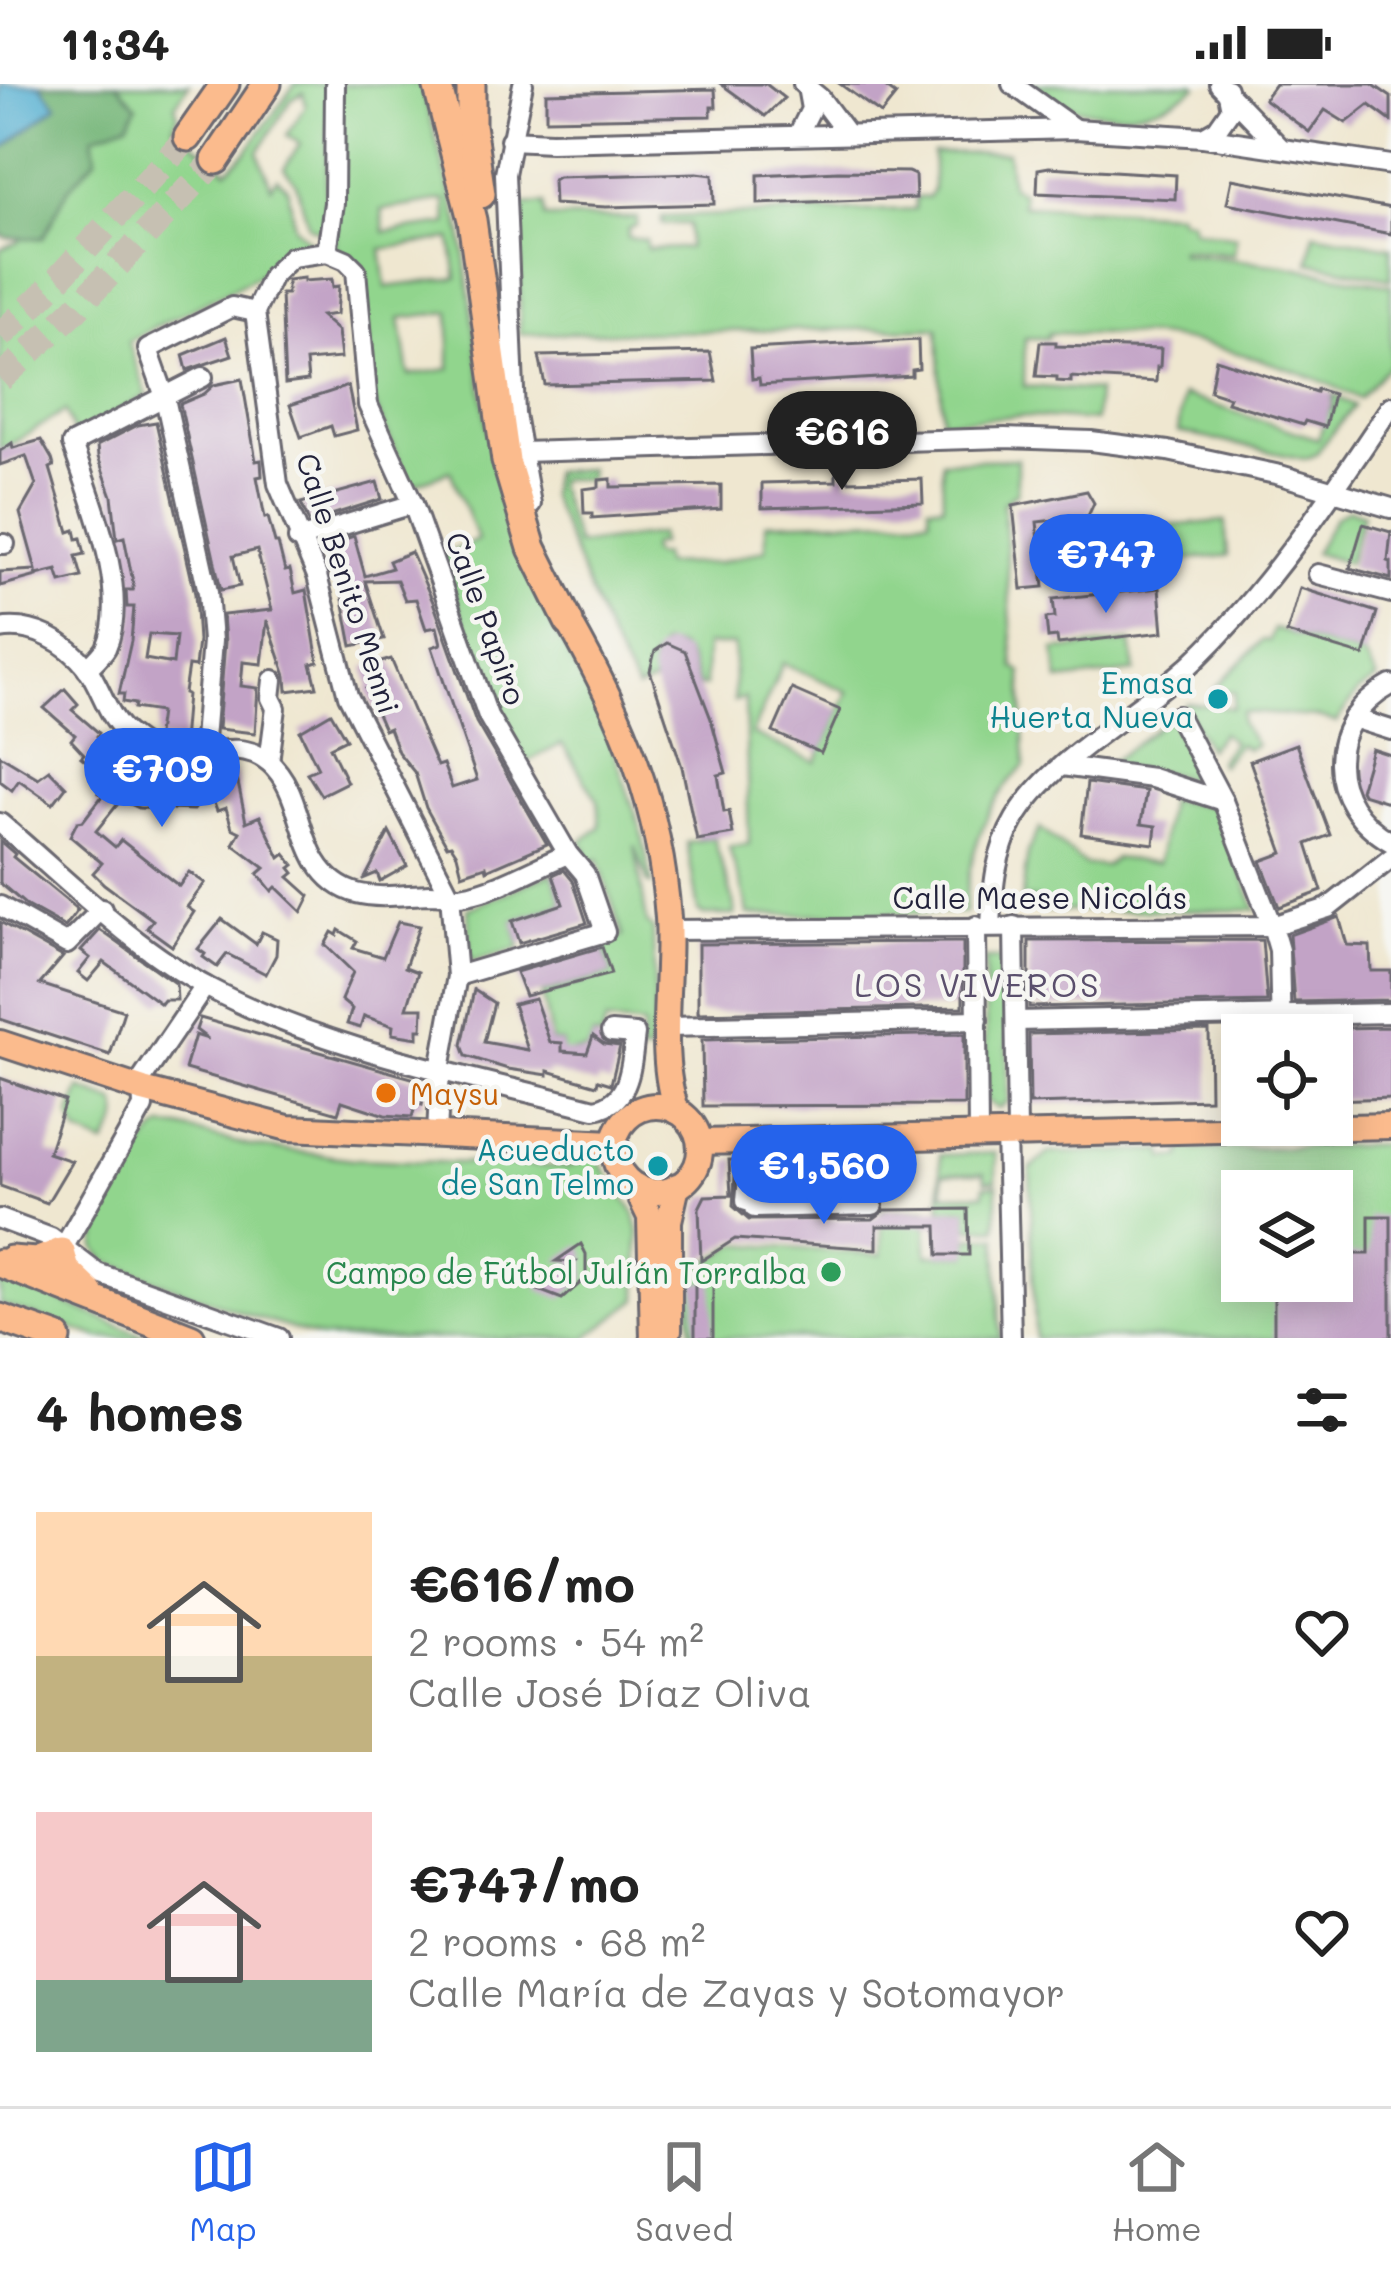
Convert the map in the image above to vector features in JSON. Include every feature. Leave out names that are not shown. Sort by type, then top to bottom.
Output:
[{"type":"highway","points":[[188,137],[225,84]]},
{"type":"highway","points":[[216,160],[266,84]]},
{"type":"highway","points":[[437,84],[472,220],[532,548],[568,622]]},
{"type":"highway","points":[[471,84],[471,125],[513,456]]},
{"type":"highway","points":[[0,1260],[36,1262],[63,1250],[66,1270],[80,1287],[119,1311]]},
{"type":"highway","points":[[0,1260],[191,1338]]},
{"type":"highway","points":[[6,1320],[54,1337]]},
{"type":"main road","points":[[568,622],[613,702],[644,780],[668,929],[669,1071],[677,1111]]},
{"type":"main road","points":[[641,1108],[668,1027]]},
{"type":"main road","points":[[0,1043],[143,1090],[289,1128],[614,1143]]},
{"type":"main road","points":[[634,1186],[658,1192],[677,1186],[699,1160],[700,1142],[687,1118],[677,1111],[656,1105],[641,1108],[625,1120],[614,1143],[616,1164],[650,1216],[652,1338]]},
{"type":"main road","points":[[1353,1126],[1391,1126]]},
{"type":"main road","points":[[700,1142],[1221,1128]]},
{"type":"main road","points":[[669,1338],[669,1222],[677,1186]]},
{"type":"street","points":[[203,752],[212,641],[208,592],[164,394],[148,349],[232,307],[255,312],[280,265],[291,256],[327,252],[334,202],[335,84]]},
{"type":"street","points":[[523,84],[505,175],[513,456],[1005,438],[1091,441],[1168,451],[1391,508]]},
{"type":"street","points":[[1013,84],[1075,129]]},
{"type":"street","points":[[1003,131],[1019,103],[1013,84]]},
{"type":"street","points":[[798,135],[811,109],[805,86]]},
{"type":"street","points":[[805,86],[848,134]]},
{"type":"street","points":[[1203,137],[1217,129],[1231,109],[1223,87]]},
{"type":"street","points":[[1223,87],[1280,147]]},
{"type":"street","points":[[510,140],[1075,129],[1203,137],[1391,165]]},
{"type":"street","name":"Calle Papiro","points":[[327,252],[356,270],[368,405],[413,504],[488,716],[568,854],[585,874],[605,932],[457,976]]},
{"type":"street","name":"Calle Benito Menni","points":[[255,312],[278,484],[317,576],[349,696],[451,895],[457,976],[440,1069],[437,1136]]},
{"type":"street","points":[[87,669],[105,650],[113,617],[109,562],[72,444],[203,377]]},
{"type":"street","points":[[978,1134],[984,926],[1000,851],[1025,805],[1062,766],[1156,696],[1228,625],[1391,402]]},
{"type":"street","points":[[298,539],[413,504]]},
{"type":"street","points":[[1318,574],[1391,593]]},
{"type":"street","points":[[0,629],[15,626],[41,632],[87,669],[108,711],[128,735],[162,754],[227,748],[269,762],[289,793],[316,861],[338,885],[362,895],[399,899],[426,894],[466,896],[568,854]]},
{"type":"street","points":[[269,762],[276,707],[273,680]]},
{"type":"street","points":[[1391,685],[1353,718],[1341,746],[1344,797],[1356,814],[1391,842]]},
{"type":"street","points":[[1178,716],[1223,801],[1272,926],[1279,950],[1281,1014]]},
{"type":"street","points":[[1353,718],[1391,730]]},
{"type":"street","points":[[1062,766],[1152,778],[1223,801]]},
{"type":"street","points":[[0,823],[206,986],[320,1037],[595,1109],[610,1107],[630,1076],[635,1034],[611,1032]]},
{"type":"street","name":"Calle Maese Nicolás","points":[[668,929],[1272,926],[1328,908],[1391,859]]},
{"type":"street","points":[[0,906],[68,944],[102,908]]},
{"type":"street","points":[[1011,1338],[1014,926]]},
{"type":"street","points":[[63,1250],[143,1107],[142,1078],[206,986]]},
{"type":"street","points":[[1353,1017],[1391,1013]]},
{"type":"street","points":[[668,1027],[978,1020]]},
{"type":"street","points":[[1016,1021],[1221,1024]]},
{"type":"street","points":[[897,1136],[898,1173]]},
{"type":"street","points":[[811,1138],[812,1175]]},
{"type":"street","points":[[751,1141],[750,1205],[873,1205],[872,1173]]},
{"type":"street","points":[[0,1219],[51,1238],[97,1273],[279,1338]]},
{"type":"green space","points":[[40,84],[117,84],[137,106],[128,123],[93,136],[96,158],[68,189],[43,238],[7,238],[0,234],[0,151],[56,105]]},
{"type":"green space","points":[[117,84],[189,84],[175,105],[178,115],[173,126],[227,170],[247,151],[295,84],[330,84],[324,233],[309,227],[296,183],[284,168],[300,144],[287,135],[306,106],[303,93],[291,100],[258,152],[271,186],[277,178],[288,188],[294,226],[313,245],[297,248],[265,272],[128,341],[147,395],[75,436],[65,411],[0,451],[0,249],[20,238],[43,238],[68,189],[96,158],[93,136],[137,106]]},
{"type":"green space","points":[[340,84],[421,84],[462,233],[487,426],[512,533],[555,630],[603,720],[641,830],[652,884],[635,845],[647,923],[653,929],[655,1019],[648,1053],[640,1052],[643,1026],[606,1022],[601,1038],[593,1036],[588,1050],[562,1054],[562,1043],[552,1042],[542,994],[611,974],[601,943],[623,936],[598,859],[586,863],[580,855],[587,850],[581,842],[600,827],[598,801],[562,744],[526,762],[494,704],[440,556],[478,540],[450,471],[411,486],[373,401],[362,271],[335,249]],"holes":[[[445,200],[448,224],[384,232],[382,210]],[[451,239],[457,278],[386,287],[381,249]],[[450,312],[450,369],[409,375],[400,318]]]},
{"type":"green space","points":[[1028,84],[1197,86],[1157,107],[1112,113],[1068,106]]},
{"type":"green space","points":[[1007,152],[1011,186],[1022,193],[1022,205],[1178,213],[1179,218],[1191,220],[1193,229],[1236,237],[1234,254],[1180,249],[1180,253],[1391,285],[1391,363],[1359,399],[1294,371],[1193,342],[1142,335],[1049,333],[1048,338],[1025,338],[1024,386],[1097,391],[1095,421],[1018,416],[942,421],[938,328],[520,334],[520,205],[544,204],[545,218],[637,218],[637,225],[628,229],[628,238],[646,240],[647,249],[688,248],[689,224],[662,224],[662,217],[915,209],[916,198],[928,197],[933,190],[933,153]]},
{"type":"green space","points":[[1314,233],[1391,247],[1391,279],[1309,262]]},
{"type":"green space","points":[[1333,394],[1354,406],[1315,455],[1304,459],[1178,432],[1183,395],[1318,439],[1333,409]]},
{"type":"green space","points":[[1017,459],[1017,492],[1003,503],[1014,668],[1022,672],[1025,766],[999,797],[980,833],[969,872],[965,913],[748,915],[729,847],[749,844],[745,698],[734,701],[734,645],[706,645],[705,686],[699,686],[683,651],[661,645],[652,660],[654,683],[637,690],[610,640],[549,494],[553,472],[589,469],[589,479],[559,479],[556,483],[577,545],[659,534],[660,544],[652,544],[650,551],[662,555],[663,564],[718,563],[766,549],[766,523],[930,518],[929,505],[943,505],[942,461]],"holes":[[[783,663],[848,692],[816,762],[752,734]]]},
{"type":"green space","points":[[1349,509],[1363,514],[1348,563],[1314,553],[1335,517]]},
{"type":"green space","points":[[1225,521],[1228,556],[1145,563],[1142,528]]},
{"type":"green space","points":[[1133,529],[1137,566],[1059,574],[1056,537]]},
{"type":"green space","points":[[1274,629],[1364,656],[1377,679],[1358,692],[1336,722],[1242,712],[1241,723],[1256,745],[1247,749],[1239,744],[1221,765],[1218,761],[1233,742],[1222,733],[1208,749],[1184,706],[1233,708],[1235,692],[1214,689],[1263,640],[1269,641]]},
{"type":"green space","points":[[1131,642],[1135,672],[1059,681],[1055,650]]},
{"type":"green space","points":[[1170,718],[1205,784],[1170,773],[1104,767]]},
{"type":"green space","points":[[1168,800],[1217,807],[1256,910],[1038,911],[1038,899],[1026,899],[1025,911],[1020,911],[1028,851],[1040,828],[1085,865],[1105,866],[1115,858],[1158,863]]},
{"type":"green space","points":[[714,837],[735,915],[698,911],[687,843]]},
{"type":"green space","points":[[552,873],[563,903],[513,921],[520,948],[470,959],[468,909]]},
{"type":"green space","points":[[985,959],[1007,959],[1008,1101],[998,1109],[986,1100]]},
{"type":"green space","points":[[80,1089],[115,1102],[118,1108],[118,1119],[105,1145],[78,1133],[70,1117]]},
{"type":"green space","points":[[163,1127],[250,1146],[354,1159],[568,1167],[595,1156],[635,1214],[638,1299],[586,1338],[322,1338],[247,1315],[106,1261],[96,1248],[102,1221],[120,1183]]},
{"type":"green space","points":[[1391,1145],[1391,1338],[1035,1338],[1030,1170],[1049,1153],[1164,1151],[1165,1158],[1182,1158],[1182,1150]]},
{"type":"green space","points":[[996,1153],[996,1181],[985,1181],[984,1173],[942,1174],[944,1194],[984,1194],[984,1186],[997,1185],[997,1228],[968,1228],[967,1209],[941,1210],[940,1155]]},
{"type":"green space","name":"Campo de Fútbol Julíán Torralba","points":[[926,1209],[927,1255],[968,1255],[968,1238],[997,1237],[1000,1338],[691,1338],[689,1274],[737,1244],[882,1255],[882,1210]]},
{"type":"green space","points":[[0,1275],[151,1338],[100,1338],[0,1304]]},
{"type":"water","points":[[0,84],[40,84],[57,105],[0,151]]},
{"type":"building","points":[[721,84],[766,84],[784,98],[765,116]]},
{"type":"building","points":[[840,84],[881,84],[896,95],[881,114]]},
{"type":"building","points":[[1275,84],[1372,84],[1391,97],[1391,121],[1369,105],[1346,123],[1325,110],[1309,132],[1264,99]]},
{"type":"building","points":[[715,89],[716,107],[711,107],[711,116],[546,119],[546,93]]},
{"type":"building","points":[[1038,169],[1176,175],[1175,199],[1037,193]]},
{"type":"building","points":[[908,172],[915,175],[916,198],[758,204],[758,175]]},
{"type":"building","points":[[713,175],[714,204],[554,204],[553,180],[558,177]]},
{"type":"building","points":[[1232,179],[1391,208],[1391,234],[1227,203]]},
{"type":"building","points":[[332,279],[333,287],[339,286],[337,314],[321,316],[338,331],[341,358],[306,361],[308,381],[285,384],[281,294],[287,294],[287,280]]},
{"type":"building","points":[[226,337],[232,355],[187,370],[183,355]]},
{"type":"building","points":[[918,340],[919,369],[912,370],[912,376],[760,385],[759,378],[752,379],[750,349]]},
{"type":"building","points":[[1040,342],[1161,349],[1156,382],[1071,377],[1071,382],[1036,376]]},
{"type":"building","points":[[710,352],[716,381],[545,385],[539,356]]},
{"type":"building","points":[[1216,359],[1333,394],[1325,427],[1227,402],[1229,397],[1210,391]]},
{"type":"building","points":[[242,379],[256,461],[261,460],[262,476],[257,477],[265,518],[285,571],[290,570],[295,593],[306,590],[318,662],[311,664],[317,687],[287,691],[267,620],[262,664],[243,662],[241,686],[258,688],[255,733],[218,729],[223,615],[272,610],[257,550],[233,556],[240,586],[221,590],[180,404],[214,385]]},
{"type":"building","points":[[348,386],[357,430],[334,436],[331,426],[301,437],[290,405]]},
{"type":"building","points":[[156,422],[195,594],[198,641],[195,667],[188,666],[183,742],[161,739],[157,734],[160,712],[134,708],[135,704],[123,702],[124,694],[119,694],[134,607],[127,607],[126,590],[133,590],[133,582],[124,537],[117,539],[112,496],[97,446],[138,425]],"holes":[[[149,634],[176,636],[173,664],[145,659]]]},
{"type":"building","points":[[41,440],[52,459],[50,468],[69,532],[75,530],[77,539],[81,538],[85,554],[76,556],[82,577],[61,582],[57,570],[36,572],[37,576],[0,586],[0,572],[36,570],[20,513],[36,485],[26,456],[0,465],[0,451],[12,443],[13,448]]},
{"type":"building","points":[[836,473],[848,473],[848,481],[922,479],[923,503],[762,508],[762,483],[836,481]]},
{"type":"building","points":[[611,479],[611,487],[721,485],[721,509],[592,518],[592,513],[584,513],[583,489]]},
{"type":"building","points":[[377,482],[382,499],[309,522],[301,503]]},
{"type":"building","points":[[1087,491],[1094,503],[1088,516],[1037,522],[1044,587],[1022,589],[1013,506]]},
{"type":"building","points":[[1363,524],[1391,532],[1391,579],[1350,568]]},
{"type":"building","points":[[354,536],[365,576],[392,568],[389,561],[411,552],[476,722],[547,844],[487,870],[486,866],[462,874],[457,854],[447,846],[426,808],[415,773],[398,752],[389,728],[384,730],[366,689],[370,688],[365,667],[391,659],[437,766],[443,764],[452,788],[477,780],[432,647],[441,644],[437,627],[426,629],[416,599],[405,600],[397,580],[365,581],[384,639],[352,646],[326,545]]},
{"type":"building","points":[[1159,588],[1163,632],[1058,644],[1057,637],[1048,638],[1046,618],[1055,617],[1053,599]]},
{"type":"building","points":[[1300,588],[1377,612],[1364,656],[1287,633]]},
{"type":"building","points":[[667,643],[685,651],[711,719],[726,773],[718,775],[724,812],[729,811],[733,834],[697,840],[682,767],[650,671],[655,651]]},
{"type":"building","points":[[65,689],[78,704],[72,710],[99,733],[107,746],[104,750],[139,765],[135,772],[179,778],[206,768],[211,782],[236,773],[246,822],[260,816],[280,858],[285,854],[294,865],[289,877],[310,896],[302,912],[276,887],[272,891],[258,874],[265,868],[233,844],[240,832],[232,828],[226,808],[217,811],[209,790],[194,810],[139,808],[121,800],[96,831],[115,847],[121,840],[179,886],[189,872],[205,883],[187,907],[194,912],[172,946],[147,928],[153,920],[93,873],[102,863],[70,836],[103,795],[98,793],[105,777],[81,757],[84,754],[71,740],[75,735],[44,708]]},
{"type":"building","points":[[792,689],[840,710],[821,753],[773,732]]},
{"type":"building","points":[[331,713],[346,739],[330,747],[347,782],[321,795],[307,773],[318,768],[300,731]]},
{"type":"building","points":[[1296,744],[1330,835],[1307,844],[1322,891],[1279,907],[1261,861],[1283,853],[1250,761]]},
{"type":"building","points":[[1372,749],[1391,755],[1391,803],[1360,790]]},
{"type":"building","points":[[0,755],[38,778],[49,770],[66,787],[53,804],[19,780],[12,790],[0,781]]},
{"type":"building","points":[[1087,783],[1146,791],[1141,824],[1156,826],[1154,844],[1081,834]]},
{"type":"building","points":[[389,832],[407,866],[380,881],[377,873],[365,878]]},
{"type":"building","points":[[0,841],[78,910],[65,927],[27,906],[0,883]]},
{"type":"building","points":[[564,870],[573,881],[587,923],[519,943],[512,921],[563,904],[553,875]]},
{"type":"building","points":[[1339,917],[1347,945],[1370,946],[1371,971],[1391,971],[1391,1000],[1294,1002],[1289,935]]},
{"type":"building","points":[[222,919],[256,944],[262,932],[277,939],[276,955],[266,974],[227,954],[217,967],[203,957],[198,949]]},
{"type":"building","points":[[0,922],[63,957],[40,984],[124,1011],[110,1055],[0,1019]]},
{"type":"building","points":[[398,922],[419,926],[405,967],[418,972],[407,1008],[423,1008],[418,1038],[392,1034],[393,1026],[364,1016],[360,1028],[347,1024],[352,1009],[341,1000],[353,972],[325,945],[332,932],[337,935],[339,930],[357,941],[353,948],[383,957]]},
{"type":"building","points":[[100,930],[176,984],[177,1000],[161,1004],[104,962],[88,981],[78,973],[90,958],[81,951]]},
{"type":"building","points":[[1262,940],[1267,1002],[1029,1007],[1029,941]]},
{"type":"building","points":[[963,942],[963,1007],[698,1013],[698,944]]},
{"type":"building","points":[[602,947],[611,974],[525,996],[516,972]]},
{"type":"building","points":[[474,990],[494,1003],[484,1042],[528,1050],[513,1004],[535,999],[550,1042],[562,1043],[562,1051],[587,1053],[593,1036],[604,1044],[620,1046],[611,1084],[598,1080],[597,1085],[548,1071],[548,1075],[508,1069],[466,1056],[462,1045]]},
{"type":"building","points":[[200,1018],[426,1082],[422,1105],[416,1103],[412,1117],[385,1115],[342,1101],[338,1113],[185,1069],[195,1035],[208,1039],[196,1030]]},
{"type":"building","points":[[1391,1027],[1391,1098],[1353,1099],[1353,1028]]},
{"type":"building","points":[[1209,1030],[1210,1099],[1030,1104],[1029,1034]]},
{"type":"building","points":[[964,1034],[964,1105],[703,1106],[702,1040]]},
{"type":"building","points":[[0,1078],[65,1101],[48,1153],[72,1161],[47,1203],[0,1186]]},
{"type":"building","points":[[798,1159],[805,1193],[760,1194],[763,1160]]},
{"type":"building","points":[[729,1160],[736,1160],[733,1206],[749,1220],[873,1219],[885,1210],[968,1209],[969,1255],[938,1255],[937,1226],[877,1226],[877,1249],[735,1239],[701,1261],[699,1208],[705,1196],[731,1195]]},
{"type":"building","points":[[1369,1216],[1391,1216],[1391,1338],[1274,1338],[1274,1302],[1353,1302],[1353,1254],[1369,1254]]},
{"type":"building","points":[[581,1244],[586,1278],[562,1299],[536,1289],[575,1262],[556,1261]]},
{"type":"building","points":[[695,1282],[713,1282],[713,1338],[695,1338]]},
{"type":"tunnel","points":[[0,336],[188,137]]},
{"type":"tunnel","points":[[0,379],[73,312],[216,160]]},
{"type":"place","name":"Emasa Huerta Nueva","points":[[1218,699]]},
{"type":"place","name":"Maysu","points":[[386,1093]]},
{"type":"place","name":"Acueducto de San Telmo","points":[[658,1166]]},
{"type":"place","name":"Campo de Fútbol Julíán Torralba","points":[[831,1272]]},
{"type":"district","name":"LOS VIVEROS","points":[[978,983]]}]
